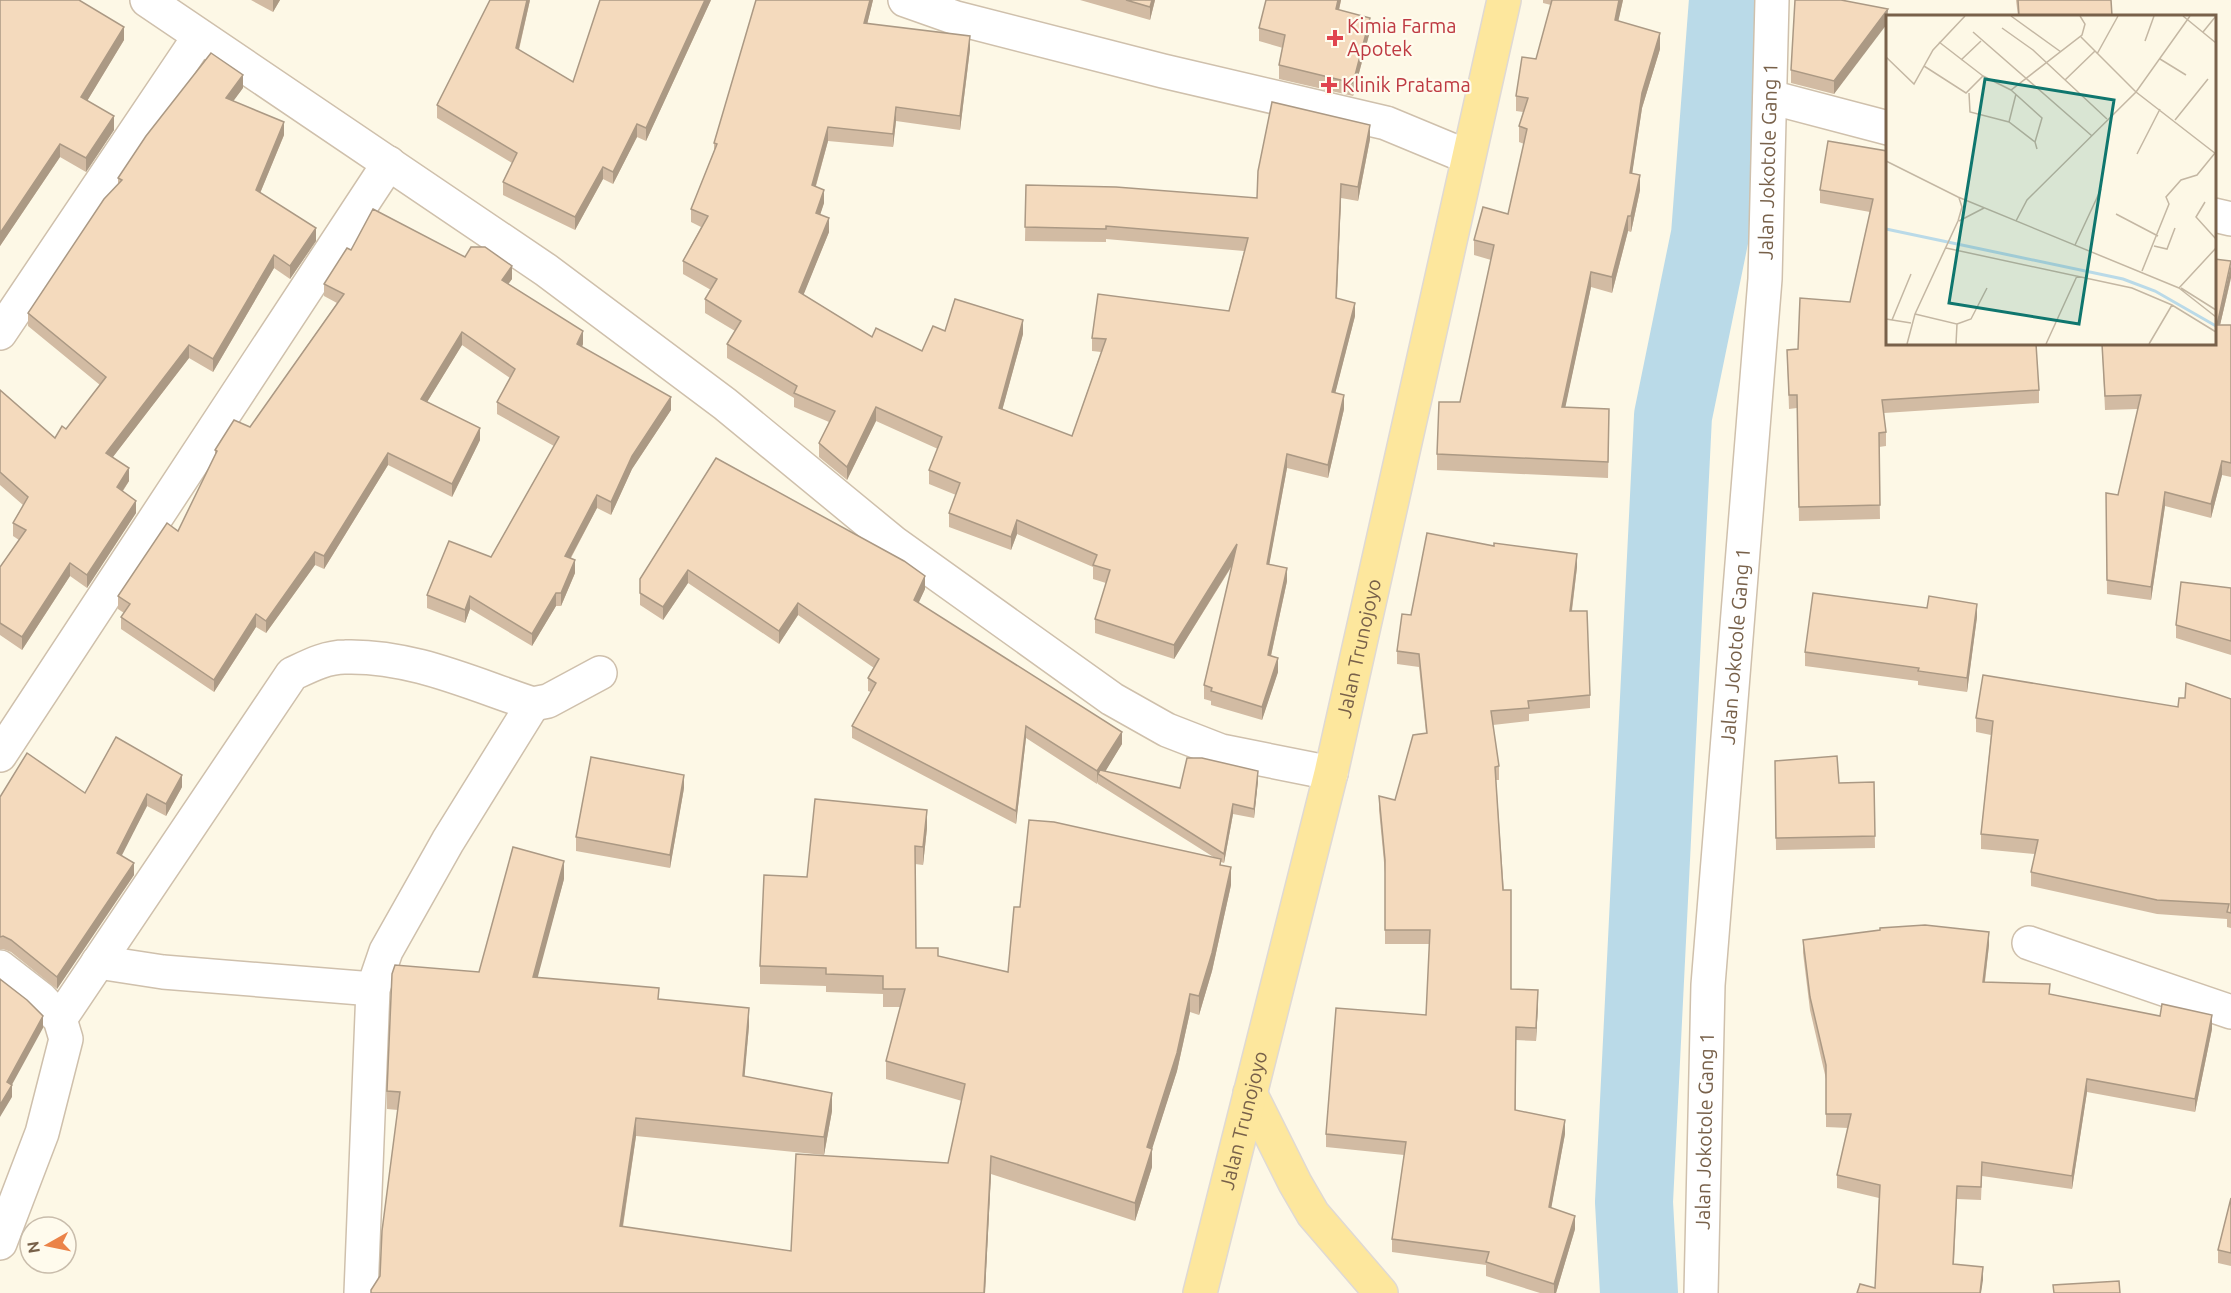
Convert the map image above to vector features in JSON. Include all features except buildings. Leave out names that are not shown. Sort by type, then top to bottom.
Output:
[{"type":"main road","name":"Jalan Trunojoyo","points":[[1200,1293],[1332,773],[1504,0]]},
{"type":"main road","points":[[1250,1093],[1313,1214],[1381,1293]]},
{"type":"street","points":[[147,0],[546,270],[678,368],[894,543],[1112,699],[1167,730],[1221,751],[1332,773]]},
{"type":"street","points":[[905,0],[956,18],[1163,71],[1386,123],[1468,157]]},
{"type":"street","name":"Jalan Jokotole Gang 1","points":[[1701,1293],[1711,927],[1764,279],[1772,0]]},
{"type":"street","points":[[0,333],[200,37]]},
{"type":"street","points":[[1770,96],[1886,128]]},
{"type":"street","points":[[0,755],[389,163]]},
{"type":"street","points":[[2216,215],[2231,219]]},
{"type":"street","points":[[60,1019],[292,674],[316,663],[344,657],[405,662],[533,704],[548,701],[600,674]]},
{"type":"street","points":[[361,1293],[373,988],[386,951],[448,841],[533,704]]},
{"type":"street","points":[[2029,943],[2231,1012]]},
{"type":"street","points":[[98,962],[164,972],[373,988]]},
{"type":"street","points":[[0,967],[40,998],[60,1019],[66,1039],[63,1060],[42,1133],[0,1243]]},
{"type":"waterway","points":[[1639,1293],[1634,1202],[1673,416],[1710,235],[1728,0]]},
{"type":"place","name":"Kimia Farma Apotek","points":[[1335,38]]},
{"type":"place","name":"Klinik Pratama","points":[[1329,85]]}]
